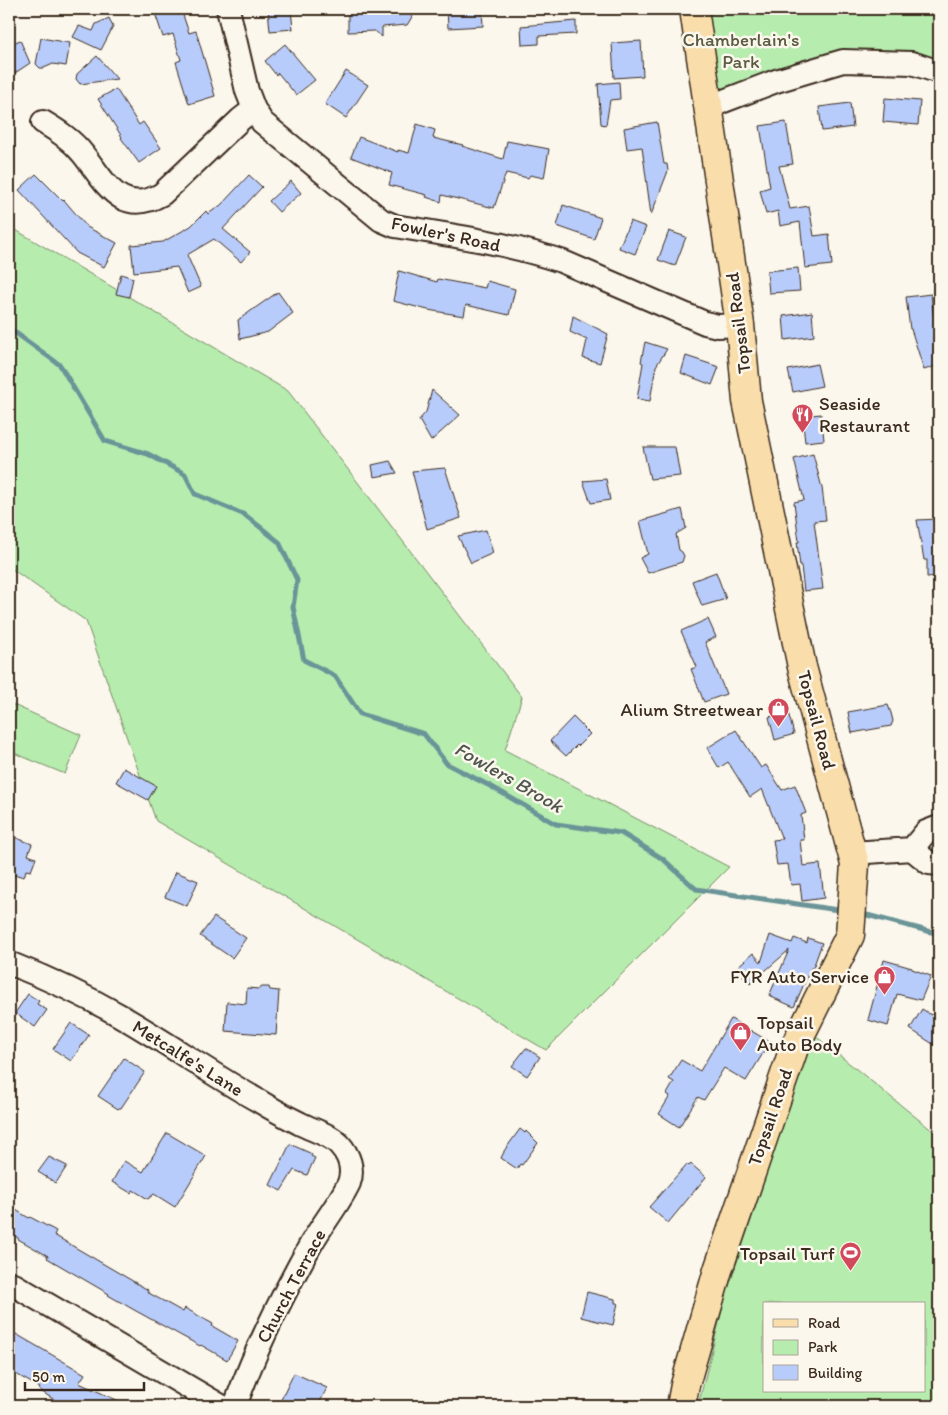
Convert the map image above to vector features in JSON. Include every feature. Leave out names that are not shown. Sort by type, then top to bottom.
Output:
[{"type":"main road","name":"Topsail Road","points":[[681,1406],[685,1385],[718,1270],[794,1048],[850,935],[855,864],[802,667],[747,401],[740,325],[694,9]]},
{"type":"street","name":"Fowler's Road","points":[[228,9],[247,91],[254,110],[262,122],[386,223],[494,242],[538,254],[705,323],[718,326],[740,325]]},
{"type":"street","points":[[708,107],[776,81],[844,61],[912,63],[939,72]]},
{"type":"street","points":[[43,122],[65,136],[83,153],[107,186],[116,195],[127,200],[141,202],[162,194],[241,119],[254,110]]},
{"type":"street","points":[[852,853],[912,848],[926,832],[939,827]]},
{"type":"street","points":[[912,848],[928,863],[939,864]]},
{"type":"street","name":"Metcalfe's Lane","points":[[9,963],[103,1006],[252,1098],[334,1140],[344,1151],[351,1170]]},
{"type":"street","name":"Church Terrace","points":[[235,1406],[261,1341],[318,1232],[346,1190],[352,1176],[351,1170]]},
{"type":"street","points":[[9,1282],[221,1406]]},
{"type":"green space","name":"Chamberlain's Park","points":[[694,9],[939,9],[939,72],[843,61],[708,107]]},
{"type":"green space","points":[[9,226],[288,391],[522,697],[505,750],[729,867],[546,1050],[156,821],[86,621],[9,567]]},
{"type":"green space","points":[[9,703],[81,735],[65,774],[9,751]]},
{"type":"green space","points":[[813,1034],[939,1136],[939,1406],[698,1406],[725,1298]]},
{"type":"building","points":[[169,9],[181,9],[189,33],[196,31],[215,96],[189,104],[176,62],[181,60],[173,34],[163,37],[155,13]]},
{"type":"building","points":[[268,9],[291,9],[293,29],[270,31]]},
{"type":"building","points":[[348,9],[417,9],[407,25],[382,27],[382,37],[375,31],[348,32]]},
{"type":"building","points":[[447,9],[482,9],[483,26],[448,28]]},
{"type":"building","points":[[109,18],[113,27],[101,50],[73,37],[79,26],[93,31],[96,24]]},
{"type":"building","points":[[576,21],[576,34],[539,36],[539,44],[522,45],[521,26]]},
{"type":"building","points":[[41,38],[70,43],[66,66],[53,64],[40,68],[36,64]]},
{"type":"building","points":[[20,40],[30,63],[9,77],[9,45]]},
{"type":"building","points":[[641,41],[643,76],[614,78],[612,43]]},
{"type":"building","points":[[285,44],[315,80],[296,95],[278,73],[276,75],[265,61]]},
{"type":"building","points":[[97,56],[117,79],[80,84],[76,79],[77,74]]},
{"type":"building","points":[[346,71],[368,85],[346,118],[325,104]]},
{"type":"building","points":[[619,82],[620,99],[610,100],[606,125],[601,124],[598,84]]},
{"type":"building","points":[[116,89],[139,125],[143,122],[161,148],[139,163],[121,138],[98,99]]},
{"type":"building","points":[[885,98],[920,101],[918,125],[883,122]]},
{"type":"building","points":[[850,103],[853,127],[822,131],[819,107]]},
{"type":"building","points":[[657,122],[664,164],[667,164],[668,171],[651,215],[642,147],[627,149],[624,128]]},
{"type":"building","points":[[786,122],[793,164],[779,166],[790,209],[809,206],[814,236],[829,234],[832,265],[805,268],[800,222],[780,226],[778,211],[766,214],[760,190],[770,187],[760,126]]},
{"type":"building","points":[[417,124],[435,130],[433,138],[463,145],[503,159],[507,141],[549,149],[544,178],[530,175],[528,178],[506,173],[494,208],[442,195],[441,202],[426,197],[427,195],[389,185],[392,173],[351,157],[359,137],[398,152],[398,150],[409,153]]},
{"type":"building","points":[[36,174],[64,200],[87,227],[117,243],[104,267],[77,253],[19,190]]},
{"type":"building","points":[[249,175],[262,187],[223,229],[250,252],[241,262],[214,239],[187,255],[201,287],[188,293],[177,267],[134,272],[131,245],[163,242],[191,226],[206,211],[208,214],[221,205]]},
{"type":"building","points":[[291,181],[301,193],[279,212],[269,201]]},
{"type":"building","points":[[563,205],[601,218],[594,239],[557,226]]},
{"type":"building","points":[[630,221],[646,227],[635,254],[619,248]]},
{"type":"building","points":[[669,231],[686,237],[675,266],[658,260]]},
{"type":"building","points":[[798,268],[800,291],[769,293],[767,271]]},
{"type":"building","points":[[399,271],[437,282],[438,279],[485,288],[487,281],[515,289],[509,315],[466,305],[464,316],[428,310],[393,301]]},
{"type":"building","points":[[121,274],[133,278],[129,297],[116,294]]},
{"type":"building","points":[[278,292],[293,313],[268,332],[240,339],[238,320]]},
{"type":"building","points":[[931,294],[935,330],[939,329],[939,365],[924,370],[910,329],[906,297]]},
{"type":"building","points":[[812,312],[814,336],[785,340],[783,316]]},
{"type":"building","points":[[573,316],[608,334],[600,363],[583,358],[587,340],[570,332]]},
{"type":"building","points":[[645,342],[667,349],[656,366],[650,401],[637,399]]},
{"type":"building","points":[[686,356],[719,367],[712,385],[681,373]]},
{"type":"building","points":[[817,364],[822,386],[793,392],[788,370]]},
{"type":"building","points":[[432,390],[460,415],[431,441],[419,420],[426,412]]},
{"type":"building","points":[[821,414],[824,440],[805,442],[802,416]]},
{"type":"building","points":[[643,447],[675,447],[680,476],[650,479]]},
{"type":"building","points":[[813,454],[822,488],[826,520],[814,521],[823,589],[804,591],[794,502],[804,500],[794,459]]},
{"type":"building","points":[[390,461],[397,473],[374,477],[372,465]]},
{"type":"building","points":[[445,468],[461,518],[427,529],[412,471]]},
{"type":"building","points":[[606,479],[610,500],[591,503],[583,481]]},
{"type":"building","points":[[682,509],[686,528],[676,534],[679,550],[684,556],[682,562],[648,573],[640,558],[648,554],[640,521]]},
{"type":"building","points":[[939,519],[939,576],[927,577],[927,560],[924,560],[917,520]]},
{"type":"building","points":[[486,530],[493,553],[471,563],[458,536]]},
{"type":"building","points":[[716,572],[726,599],[702,606],[692,581]]},
{"type":"building","points":[[708,619],[716,637],[705,642],[726,694],[704,702],[691,669],[697,667],[681,631]]},
{"type":"building","points":[[888,705],[893,721],[891,726],[852,733],[848,712]]},
{"type":"building","points":[[788,712],[794,734],[775,740],[769,717]]},
{"type":"building","points":[[573,717],[590,734],[566,756],[550,741]]},
{"type":"building","points":[[736,730],[761,768],[766,765],[782,790],[795,785],[806,813],[801,815],[804,840],[800,840],[803,866],[820,864],[824,898],[802,901],[800,884],[791,885],[788,864],[777,865],[773,840],[782,839],[762,789],[750,797],[728,762],[719,768],[707,748]]},
{"type":"building","points":[[124,768],[156,786],[148,800],[116,782]]},
{"type":"building","points":[[9,835],[32,844],[28,855],[36,858],[31,871],[26,870],[24,877],[17,875],[9,878]]},
{"type":"building","points":[[176,872],[198,881],[187,906],[165,897]]},
{"type":"building","points":[[214,917],[246,938],[232,958],[200,936]]},
{"type":"building","points":[[770,935],[792,943],[794,938],[807,943],[808,938],[822,943],[813,968],[811,968],[794,1007],[769,996],[789,950],[750,984],[736,968],[753,953],[761,962]]},
{"type":"building","points":[[884,960],[931,976],[921,1000],[897,994],[888,1026],[868,1020]]},
{"type":"building","points":[[269,987],[270,990],[279,991],[276,1035],[225,1031],[227,1002],[246,1004],[247,988],[259,989]]},
{"type":"building","points":[[28,994],[39,1001],[37,1004],[47,1010],[35,1027],[15,1013]]},
{"type":"building","points":[[922,1009],[939,1020],[939,1048],[910,1029]]},
{"type":"building","points":[[731,1019],[770,1042],[746,1081],[724,1068],[704,1100],[698,1097],[679,1127],[659,1114],[670,1096],[667,1094],[674,1082],[669,1079],[681,1060],[700,1071]]},
{"type":"building","points":[[71,1023],[89,1035],[71,1061],[53,1049]]},
{"type":"building","points":[[526,1048],[540,1057],[527,1076],[512,1066]]},
{"type":"building","points":[[124,1058],[145,1072],[121,1108],[118,1109],[98,1096]]},
{"type":"building","points":[[520,1129],[525,1133],[526,1131],[538,1143],[517,1169],[501,1158]]},
{"type":"building","points":[[167,1133],[206,1156],[175,1207],[154,1194],[148,1199],[133,1190],[131,1193],[112,1182],[124,1161],[143,1172]]},
{"type":"building","points":[[290,1144],[312,1154],[311,1156],[315,1158],[307,1175],[294,1170],[281,1191],[270,1185]]},
{"type":"building","points":[[49,1157],[67,1166],[56,1183],[38,1172]]},
{"type":"building","points":[[687,1164],[689,1166],[691,1164],[706,1177],[668,1223],[649,1207]]},
{"type":"building","points":[[9,1206],[56,1231],[54,1235],[148,1290],[147,1292],[183,1312],[185,1308],[238,1341],[227,1360],[108,1295],[18,1239],[9,1232]]},
{"type":"building","points":[[587,1292],[615,1299],[615,1303],[618,1303],[613,1325],[581,1317]]},
{"type":"building","points":[[9,1330],[85,1374],[79,1383],[130,1406],[64,1406],[39,1390],[40,1388],[9,1370]]},
{"type":"building","points":[[294,1373],[327,1388],[318,1406],[278,1406]]},
{"type":"waterway","name":"Fowlers Brook","points":[[9,328],[60,365],[105,441],[148,454],[185,474],[195,494],[245,515],[279,542],[297,580],[293,607],[304,660],[335,676],[360,714],[424,734],[447,764],[492,787],[556,824],[621,833],[663,859],[696,889],[838,910]]},
{"type":"waterway","name":"Fowlers Brook","points":[[867,915],[939,934]]},
{"type":"place","name":"Seaside Restaurant","points":[[803,433]]},
{"type":"place","name":"Alium Streetwear","points":[[779,728]]},
{"type":"place","name":"FYR Auto Service","points":[[885,995]]},
{"type":"place","name":"Topsail Auto Body","points":[[741,1052]]},
{"type":"place","name":"Topsail Turf","points":[[851,1272]]}]
